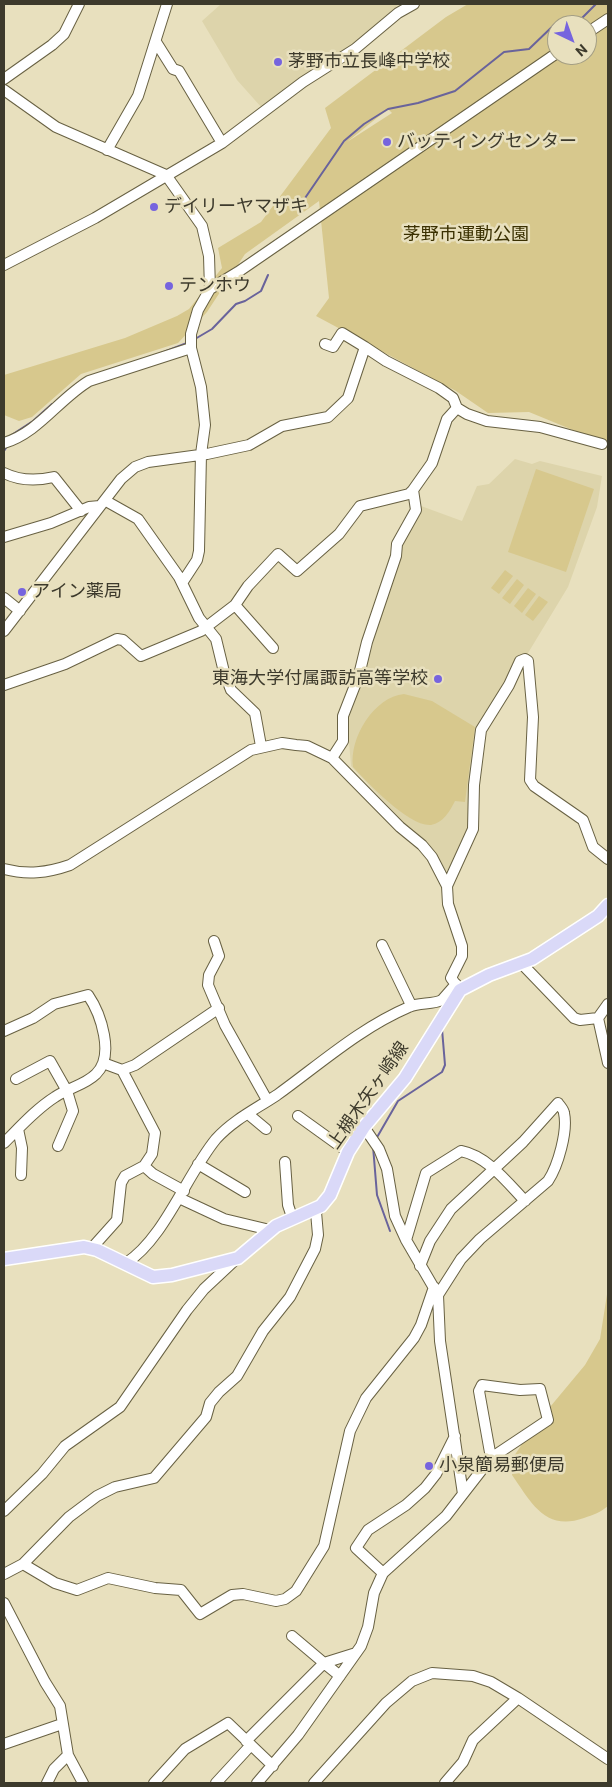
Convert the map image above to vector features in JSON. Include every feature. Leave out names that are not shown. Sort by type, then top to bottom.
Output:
[{"type":"main road","points":[[458,987],[522,964],[598,916],[608,905]]},
{"type":"main road","name":"上槻木矢ヶ崎線","points":[[320,1206],[330,1195],[348,1152],[405,1078],[458,987]]},
{"type":"main road","points":[[4,1259],[75,1248],[92,1249],[153,1277],[172,1275],[238,1258],[270,1230],[292,1217],[320,1206]]},
{"type":"street","points":[[4,79],[52,46],[64,34],[79,4]]},
{"type":"street","points":[[107,150],[138,96],[167,4]]},
{"type":"street","points":[[4,265],[95,218],[222,143],[303,82],[355,50],[398,13],[414,4]]},
{"type":"street","points":[[597,26],[608,19]]},
{"type":"street","points":[[156,42],[173,69],[178,71],[222,143]]},
{"type":"street","points":[[182,583],[197,560],[199,551],[201,454],[204,425],[201,388],[191,348],[191,334],[198,310],[210,289],[238,272],[547,60]]},
{"type":"street","points":[[4,90],[56,127],[166,175],[202,226],[209,256],[210,289]]},
{"type":"street","points":[[325,344],[333,347],[342,333],[386,361],[439,388],[453,398],[457,408],[487,421],[540,427],[602,444]]},
{"type":"street","points":[[4,631],[121,479],[135,466],[148,462],[249,445],[282,426],[328,416],[348,398],[365,347]]},
{"type":"street","points":[[7,442],[44,419],[79,387],[89,381],[141,366],[191,348]]},
{"type":"street","points":[[4,684],[73,661],[117,639],[123,640],[141,656],[187,638],[206,627],[235,605],[248,586],[278,554],[297,571],[339,534],[360,506],[409,494],[432,463],[447,419],[457,408]]},
{"type":"street","points":[[4,473],[12,477],[40,481],[54,477],[81,511]]},
{"type":"street","points":[[332,758],[343,741],[343,716],[359,675],[367,642],[396,556],[397,544],[416,510],[413,490]]},
{"type":"street","points":[[4,537],[51,523],[103,503],[138,519],[182,583],[199,618],[219,645],[224,672],[231,690],[257,719],[261,746]]},
{"type":"street","points":[[4,598],[20,611]]},
{"type":"street","points":[[235,605],[273,648]]},
{"type":"street","points":[[447,886],[473,830],[474,786],[481,730],[509,685],[520,661],[525,659],[528,661],[532,693],[530,780],[534,786],[584,820],[593,847],[608,859]]},
{"type":"street","points":[[4,869],[28,874],[70,865],[238,758],[261,746],[282,743],[307,746],[332,758],[400,827],[422,845],[432,857],[447,886],[448,904],[462,946],[462,956],[451,978],[458,987],[438,1002],[411,1005],[348,1042],[248,1114],[228,1126],[198,1164],[181,1194],[140,1254],[126,1263]]},
{"type":"street","points":[[214,941],[219,956],[209,975],[208,985],[225,1025],[267,1100]]},
{"type":"street","points":[[382,945],[411,1005]]},
{"type":"street","points":[[522,964],[574,1018],[598,1020]]},
{"type":"street","points":[[4,1031],[34,1018],[54,1004],[88,995],[99,1015],[104,1040],[103,1063],[96,1075],[58,1095],[38,1109],[4,1143]]},
{"type":"street","points":[[608,1004],[598,1020],[608,1063]]},
{"type":"street","points":[[122,1070],[170,1042],[219,1008]]},
{"type":"street","points":[[16,1079],[50,1061],[67,1091],[73,1111],[58,1146]]},
{"type":"street","points":[[92,1249],[117,1220],[121,1183],[125,1176],[144,1166],[152,1154],[155,1134],[122,1070],[103,1063]]},
{"type":"street","points":[[23,1564],[66,1588],[85,1588],[99,1580],[108,1578],[155,1588],[181,1590],[200,1614],[232,1595],[242,1594],[276,1601],[285,1599],[296,1591],[324,1546],[350,1432],[357,1414],[385,1372],[414,1338],[436,1291],[461,1259],[480,1239],[548,1181],[556,1169],[563,1134],[564,1112],[558,1103],[523,1142],[451,1209],[430,1240],[420,1266]]},
{"type":"street","points":[[248,1114],[266,1129]]},
{"type":"street","points":[[298,1116],[348,1152]]},
{"type":"street","points":[[18,1129],[22,1148],[21,1175]]},
{"type":"street","points":[[366,1131],[379,1150],[387,1169],[395,1216],[420,1266],[436,1291],[440,1341],[456,1436],[463,1494]]},
{"type":"street","points":[[406,1240],[426,1173],[461,1151],[472,1153],[494,1170],[525,1201]]},
{"type":"street","points":[[285,1162],[288,1205],[292,1217]]},
{"type":"street","points":[[198,1164],[245,1192]]},
{"type":"street","points":[[144,1166],[181,1194],[224,1219],[270,1230]]},
{"type":"street","points":[[4,1574],[23,1564],[69,1517],[97,1496],[115,1487],[154,1478],[206,1417],[210,1403],[236,1376],[263,1331],[290,1297],[315,1249],[318,1235],[316,1212],[320,1206]]},
{"type":"street","points":[[4,1510],[42,1474],[65,1446],[120,1407],[187,1310],[204,1289],[238,1258]]},
{"type":"street","points":[[257,1783],[298,1735],[361,1646],[368,1627],[374,1593],[382,1573],[446,1516],[491,1458],[548,1420],[540,1389],[482,1386],[479,1391],[491,1458]]},
{"type":"street","points":[[382,1573],[356,1548],[368,1530],[406,1505],[425,1488],[436,1474],[456,1436]]},
{"type":"street","points":[[4,1603],[44,1682],[60,1706],[68,1755],[83,1783]]},
{"type":"street","points":[[292,1636],[340,1676]]},
{"type":"street","points":[[216,1783],[249,1743],[324,1663],[356,1653]]},
{"type":"street","points":[[314,1783],[386,1703],[412,1681],[432,1673],[474,1676],[491,1682],[608,1759]]},
{"type":"street","points":[[445,1783],[463,1762],[473,1740],[518,1698]]},
{"type":"street","points":[[155,1783],[184,1749],[228,1723],[273,1766]]},
{"type":"street","points":[[4,1744],[62,1724]]},
{"type":"street","points":[[47,1783],[54,1770],[68,1755]]},
{"type":"shaded area","name":"茅野市立長峰中学校","points":[[221,4],[399,4],[355,44],[262,108],[237,80],[202,21]]},
{"type":"shaded area","name":"東海大学付属諏訪高等学校","points":[[515,459],[532,464],[540,461],[602,476],[597,507],[568,587],[528,653],[508,694],[476,732],[468,830],[450,870],[445,871],[435,852],[410,829],[351,766],[347,718],[367,664],[403,542],[421,506],[462,521],[477,486],[489,484]]},
{"type":"green space","name":"茅野市運動公園","points":[[468,4],[608,4],[608,446],[529,412],[488,413],[456,391],[316,316],[329,298],[319,201],[245,254],[207,312],[178,343],[81,374],[32,417],[19,421],[4,415],[4,375],[125,338],[189,309],[222,268],[218,248],[261,222],[331,128],[325,108],[446,17]],"holes":[[[388,109],[392,113],[347,142]]]},
{"type":"green space","points":[[536,469],[594,489],[566,572],[508,552]]},
{"type":"green space","points":[[505,570],[513,576],[499,594],[491,588]]},
{"type":"green space","points":[[517,579],[524,585],[510,604],[502,598]]},
{"type":"green space","points":[[528,588],[536,594],[522,613],[514,606]]},
{"type":"green space","points":[[539,596],[548,602],[533,621],[525,615]]},
{"type":"green space","points":[[404,694],[432,701],[475,727],[465,802],[455,801],[443,819],[431,825],[422,824],[400,811],[353,767],[355,744],[359,732],[366,721],[383,703],[393,697]]},
{"type":"green space","points":[[608,1288],[608,1506],[584,1518],[559,1521],[549,1518],[540,1512],[512,1475],[514,1456],[535,1425],[585,1365],[600,1339]]},
{"type":"waterway","points":[[303,201],[344,141],[364,124],[388,109],[418,103],[455,91],[504,52],[529,49],[555,24],[582,18],[596,4]]},
{"type":"waterway","points":[[195,339],[212,329],[236,304],[261,291],[268,275]]},
{"type":"waterway","points":[[161,353],[187,343]]},
{"type":"waterway","points":[[65,393],[87,377]]},
{"type":"waterway","points":[[10,436],[33,421],[52,404]]},
{"type":"waterway","points":[[4,451],[8,445]]},
{"type":"waterway","points":[[376,1139],[398,1101],[442,1072],[445,1065],[442,1029]]},
{"type":"waterway","points":[[373,1146],[377,1195],[390,1231]]},
{"type":"place","name":"茅野市立長峰中学校","points":[[278,62]]},
{"type":"place","name":"バッティングセンター","points":[[387,142]]},
{"type":"place","name":"デイリーヤマザキ","points":[[154,207]]},
{"type":"place","name":"テンホウ","points":[[169,286]]},
{"type":"place","name":"アイン薬局","points":[[22,592]]},
{"type":"place","name":"東海大学付属諏訪高等学校","points":[[438,679]]},
{"type":"place","name":"小泉簡易郵便局","points":[[429,1466]]}]
